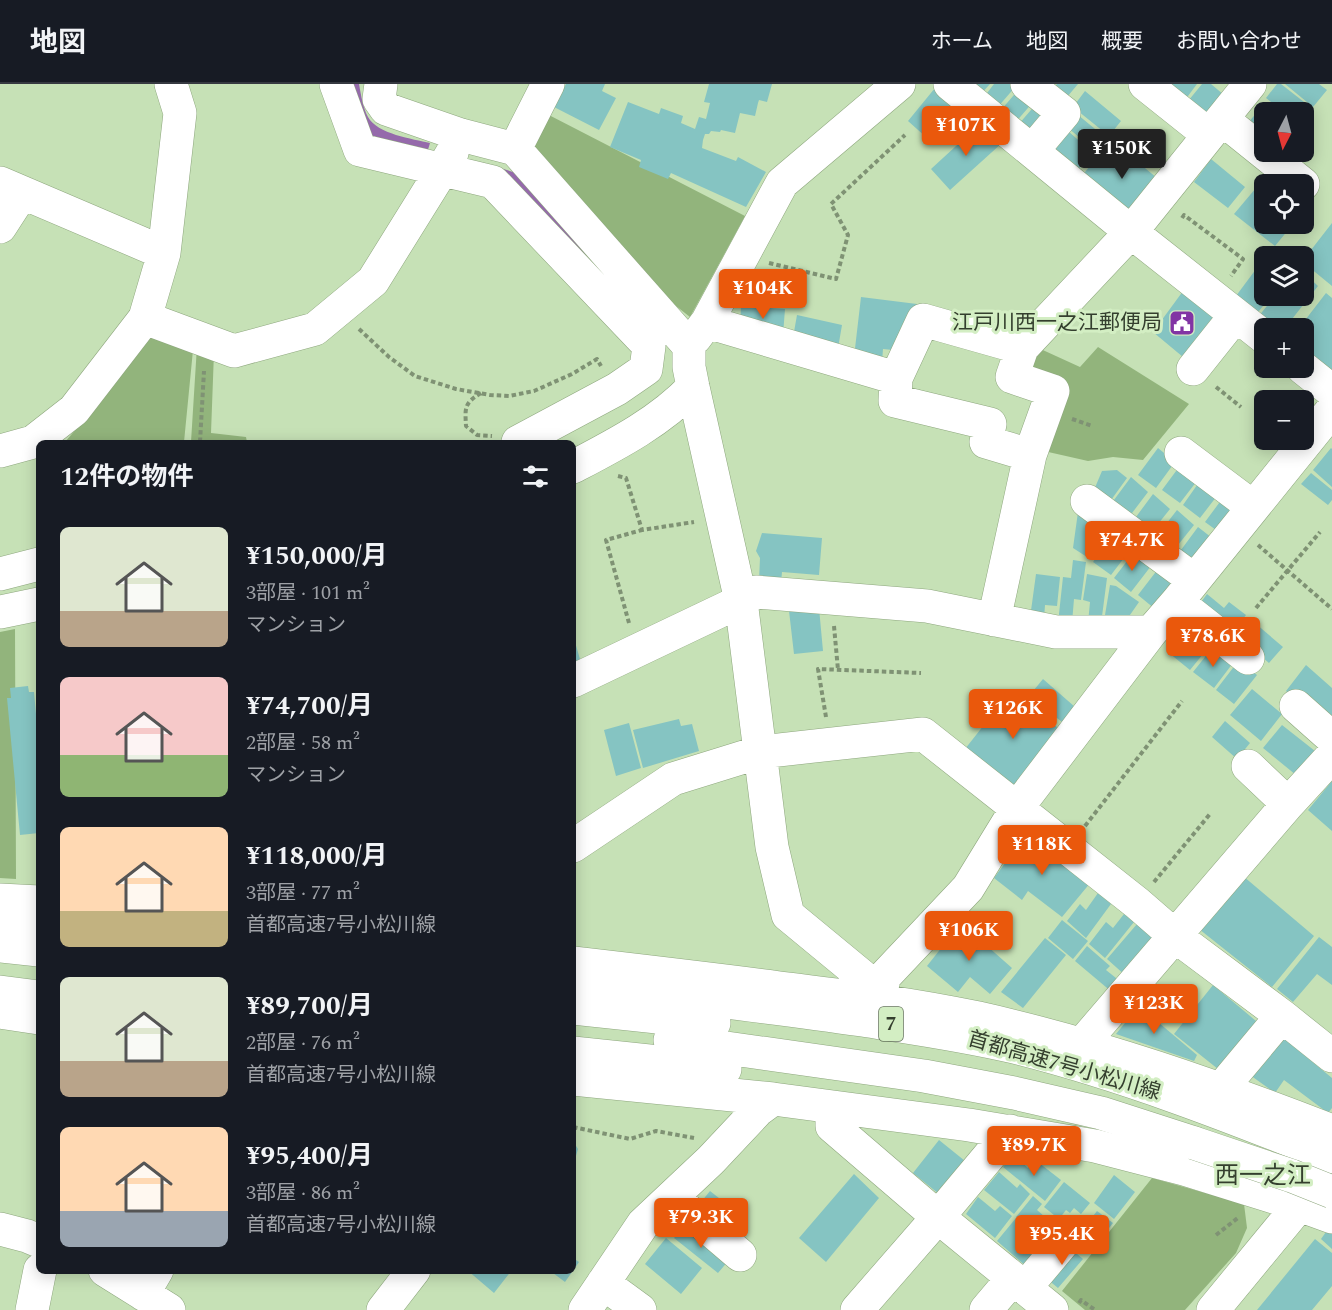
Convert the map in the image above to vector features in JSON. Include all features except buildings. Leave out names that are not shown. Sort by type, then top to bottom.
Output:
[{"type":"main road","points":[[0,451],[33,442],[74,410],[145,318],[164,253],[180,112],[171,84]]},
{"type":"main road","points":[[336,84],[360,150],[452,153],[515,150],[698,334],[896,378]]},
{"type":"main road","points":[[381,84],[379,99],[386,109],[494,182],[649,346],[646,369],[617,389],[509,438]]},
{"type":"main road","points":[[515,150],[548,84]]},
{"type":"main road","points":[[870,999],[862,976],[788,915],[772,847],[741,601],[689,367],[698,334],[782,183],[899,84]]},
{"type":"main road","points":[[950,84],[1143,242],[1254,329]]},
{"type":"main road","points":[[1027,84],[1064,113],[1032,151]]},
{"type":"main road","points":[[1145,84],[1229,104],[1294,174]]},
{"type":"main road","points":[[994,620],[1030,455],[1053,391],[1012,377],[1022,348],[1143,242],[1229,104]]},
{"type":"main road","points":[[145,318],[234,351],[315,329],[373,281],[452,153]]},
{"type":"main road","points":[[0,227],[11,188],[164,253]]},
{"type":"main road","points":[[1193,369],[1225,306]]},
{"type":"main road","points":[[1022,348],[923,320],[896,378],[895,401],[990,424],[986,442],[1030,455]]},
{"type":"main road","points":[[1314,377],[1332,391]]},
{"type":"main road","points":[[576,466],[641,429],[679,401],[693,387]]},
{"type":"main road","points":[[870,999],[884,977],[968,888],[1017,807],[1151,632],[1332,410]]},
{"type":"main road","points":[[1182,453],[1245,517]]},
{"type":"main road","points":[[1087,501],[1186,591],[1248,658]]},
{"type":"main road","points":[[0,574],[36,565]]},
{"type":"main road","points":[[576,680],[756,592],[927,606],[1056,632],[1151,632]]},
{"type":"main road","points":[[0,612],[36,605]]},
{"type":"main road","points":[[1296,706],[1332,738]]},
{"type":"main road","points":[[576,844],[673,779],[760,752],[923,734],[1137,903],[1175,936],[1332,1056]]},
{"type":"main road","points":[[1082,1044],[1332,756]]},
{"type":"main road","points":[[1248,766],[1288,804]]},
{"type":"main road","points":[[0,900],[36,902]]},
{"type":"main road","points":[[0,920],[26,959],[0,992]]},
{"type":"main road","points":[[576,963],[870,999],[978,1018],[1082,1044],[1152,1065],[1210,1098]]},
{"type":"main road","name":"首都高速7号小松川線","points":[[576,984],[837,1016],[923,1029],[1013,1047],[1108,1074],[1210,1098],[1332,1157]]},
{"type":"main road","points":[[576,1008],[917,1041],[1008,1057],[1102,1079],[1210,1098],[1332,1131]]},
{"type":"main road","points":[[0,1012],[36,1018]]},
{"type":"main road","points":[[1210,1098],[1282,1016]]},
{"type":"main road","points":[[576,1029],[650,1037],[924,1076],[1101,1113],[1194,1143]]},
{"type":"main road","name":"首都高速7号小松川線","points":[[576,1053],[927,1091],[1009,1104],[1096,1120],[1194,1143],[1332,1192]]},
{"type":"main road","points":[[576,1078],[773,1099],[1010,1131],[1095,1146],[1184,1169],[1299,1205],[1332,1218]]},
{"type":"main road","points":[[585,1310],[643,1224],[711,1160],[758,1110],[773,1099]]},
{"type":"main road","points":[[832,1107],[832,1126],[1019,1283],[1063,1309]]},
{"type":"main road","points":[[857,1310],[1010,1131]]},
{"type":"main road","points":[[1213,1310],[1332,1168]]},
{"type":"main road","points":[[672,1197],[740,1255]]},
{"type":"main road","points":[[0,1229],[36,1240]]},
{"type":"main road","points":[[986,1310],[1066,1239]]},
{"type":"main road","points":[[32,1310],[39,1274]]},
{"type":"main road","points":[[115,1274],[156,1291]]},
{"type":"main road","points":[[383,1310],[411,1274]]},
{"type":"main road","points":[[603,1283],[640,1310]]},
{"type":"path","points":[[742,257],[836,279],[848,235],[831,204],[905,135]]},
{"type":"path","points":[[1143,242],[1184,215],[1243,260],[1225,306]]},
{"type":"path","points":[[342,307],[362,333],[414,376],[456,389],[509,396],[534,391],[572,374],[597,359],[617,389]]},
{"type":"path","points":[[200,440],[206,340]]},
{"type":"path","points":[[534,391],[534,398]]},
{"type":"path","points":[[481,393],[470,400],[465,408],[466,426],[477,435],[509,438]]},
{"type":"path","points":[[605,451],[616,475],[626,478],[642,530]]},
{"type":"path","points":[[1245,517],[1287,571],[1332,609]]},
{"type":"path","points":[[636,650],[606,540],[642,530],[722,518]]},
{"type":"path","points":[[1256,608],[1320,532]]},
{"type":"path","points":[[832,598],[838,670]]},
{"type":"path","points":[[830,744],[818,669],[921,673]]},
{"type":"path","points":[[1068,848],[1182,701]]},
{"type":"path","points":[[1137,903],[1210,814]]},
{"type":"path","points":[[576,1128],[630,1139],[656,1131],[693,1137],[711,1160]]},
{"type":"path","points":[[1063,1309],[1081,1300],[1095,1310]]},
{"type":"green space","points":[[545,113],[745,216],[690,317],[671,302],[534,156],[532,139]]},
{"type":"green space","points":[[145,329],[193,350],[184,440],[67,440],[83,421]]},
{"type":"green space","points":[[197,346],[214,352],[211,433],[246,437],[247,440],[191,440]]},
{"type":"green space","points":[[1034,346],[1080,367],[1098,347],[1189,404],[1143,460],[1113,457],[1088,461],[1035,449],[1057,389],[1018,375]]},
{"type":"green space","points":[[15,629],[16,879],[0,878],[0,632]]},
{"type":"green space","points":[[1152,1178],[1244,1204],[1247,1228],[1236,1253],[1185,1310],[1085,1310],[1062,1291]]},
{"type":"shaded area","points":[[349,84],[359,84],[365,110],[373,123],[387,132],[430,143],[427,153],[377,139],[359,125]]},
{"type":"shaded area","points":[[481,162],[516,173],[618,287],[613,292]]},
{"type":"place","name":"江戸川西一之江郵便局","points":[[1182,323]]},
{"type":"district","name":"西一之江","points":[[1263,1176]]}]
